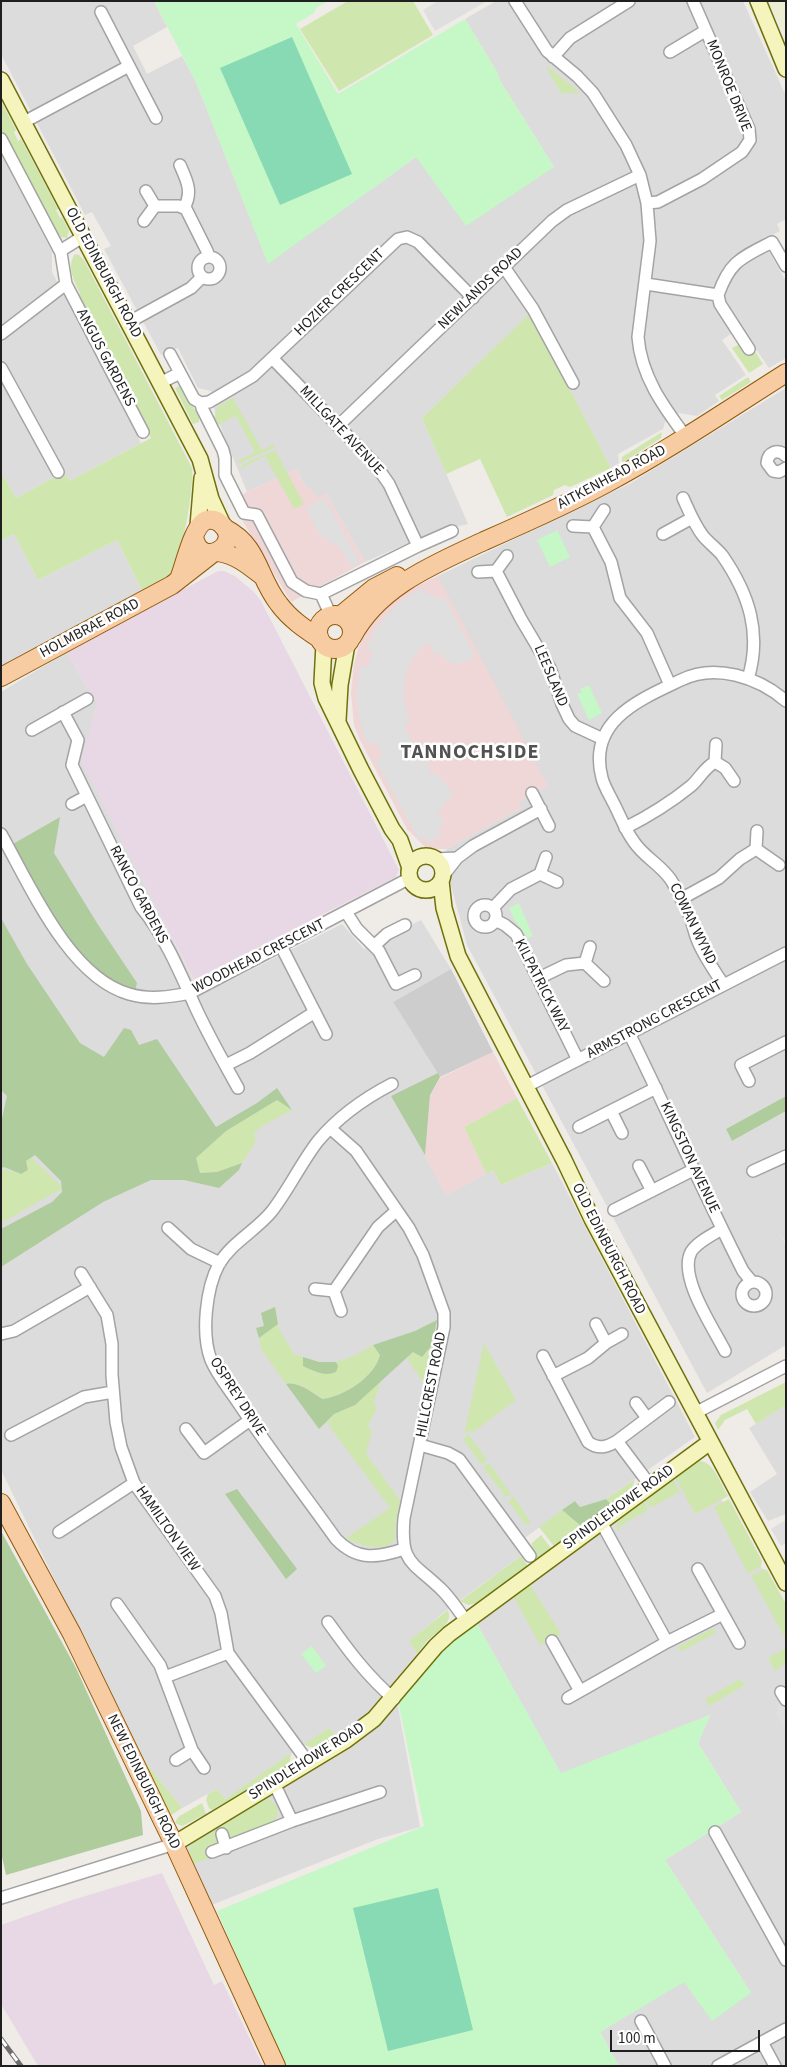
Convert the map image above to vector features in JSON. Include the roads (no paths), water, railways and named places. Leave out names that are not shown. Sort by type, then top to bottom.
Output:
[{"type":"main road","points":[[758,1],[786,69]]},
{"type":"main road","name":"OLD EDINBURGH ROAD","points":[[1,80],[203,466],[213,504],[224,527],[242,539],[254,553],[262,576],[279,604],[297,624],[322,642]]},
{"type":"main road","name":"AITKENHEAD ROAD","points":[[349,640],[369,610],[388,592],[429,567],[605,484],[686,437],[786,372]]},
{"type":"main road","points":[[178,579],[196,532],[207,520],[218,521],[228,535],[226,544],[216,552],[203,551],[198,548],[196,532],[203,466]]},
{"type":"main road","name":"OLD EDINBURGH ROAD","points":[[216,552],[230,554],[244,560],[262,576]]},
{"type":"main road","name":"HOLMBRAE ROAD","points":[[1,677],[172,585],[216,552]]},
{"type":"main road","name":"AITKENHEAD ROAD","points":[[331,617],[374,588],[400,575],[429,567]]},
{"type":"main road","points":[[286,612],[308,620],[331,617],[345,618],[351,626],[340,685],[338,720]]},
{"type":"main road","points":[[331,617],[319,630],[322,642],[322,683],[326,698],[361,770],[392,829],[400,840],[416,887],[425,890],[444,908]]},
{"type":"main road","points":[[322,642],[328,647],[338,648],[349,640]]},
{"type":"main road","points":[[400,840],[431,858]]},
{"type":"main road","points":[[410,873],[419,858],[431,858]]},
{"type":"main road","name":"OLD EDINBURGH ROAD","points":[[431,858],[441,867],[444,908],[458,956],[597,1228],[786,1583]]},
{"type":"main road","points":[[425,890],[434,888],[442,879]]},
{"type":"main road","name":"SPINDLEHOWE ROAD","points":[[174,1844],[369,1724],[394,1698],[436,1646],[466,1621],[710,1442]]},
{"type":"main road","name":"NEW EDINBURGH ROAD","points":[[1,1503],[72,1634],[174,1844],[276,2066]]},
{"type":"street","points":[[515,1],[542,44],[553,57],[581,80],[593,93],[626,145],[640,175],[647,203],[650,241],[638,336],[640,352],[646,374],[686,437]]},
{"type":"street","points":[[553,57],[570,38],[629,1]]},
{"type":"street","name":"MONROE DRIVE","points":[[647,203],[658,202],[702,179],[742,152],[750,140],[749,129],[693,1]]},
{"type":"street","points":[[101,12],[156,118]]},
{"type":"street","points":[[670,52],[705,31]]},
{"type":"street","points":[[24,122],[128,66]]},
{"type":"street","name":"ANGUS GARDENS","points":[[1,139],[60,251],[66,284],[143,432]]},
{"type":"street","points":[[180,165],[189,186],[189,198],[184,208]]},
{"type":"street","name":"NEWLANDS ROAD","points":[[338,426],[552,221],[567,210],[640,175]]},
{"type":"street","points":[[146,191],[155,206]]},
{"type":"street","points":[[155,206],[184,208]]},
{"type":"street","points":[[144,221],[155,206]]},
{"type":"street","points":[[184,208],[196,227],[209,257]]},
{"type":"street","points":[[60,251],[84,236]]},
{"type":"street","name":"HOZIER CRESCENT","points":[[201,403],[209,402],[244,383],[273,358],[398,239],[407,237],[418,242],[473,298]]},
{"type":"street","points":[[749,349],[720,304],[718,295],[730,267],[744,256],[772,242],[786,266]]},
{"type":"street","points":[[209,257],[218,260],[221,271],[213,279],[202,277],[198,271],[199,264],[209,257]]},
{"type":"street","points":[[504,267],[533,309],[573,383]]},
{"type":"street","points":[[129,322],[191,288],[202,277]]},
{"type":"street","points":[[1,334],[66,284]]},
{"type":"street","points":[[646,284],[718,295]]},
{"type":"street","points":[[170,354],[194,399],[201,403],[223,450],[226,458],[225,475],[244,513],[257,516],[292,582],[306,591],[320,594],[452,531]]},
{"type":"street","name":"MILLGATE AVENUE","points":[[273,358],[375,464],[384,476],[418,546]]},
{"type":"street","points":[[1,368],[58,472]]},
{"type":"street","points":[[160,383],[180,373]]},
{"type":"street","points":[[786,456],[780,452],[774,452],[768,456],[767,463],[773,471],[779,472],[786,468]]},
{"type":"street","points":[[683,498],[692,518],[705,538],[724,558],[750,606],[754,630],[754,651],[748,679]]},
{"type":"street","points":[[593,527],[604,510]]},
{"type":"street","points":[[663,534],[692,518]]},
{"type":"street","points":[[574,526],[593,527]]},
{"type":"street","points":[[593,527],[611,562],[620,598],[650,640],[670,685]]},
{"type":"street","points":[[478,572],[496,571],[507,556]]},
{"type":"street","name":"LEESLAND","points":[[496,571],[521,620],[550,668],[569,719],[575,726],[603,739]]},
{"type":"street","points":[[320,594],[331,617]]},
{"type":"street","name":"COWAN WYND","points":[[723,984],[701,949],[689,914],[667,874],[640,850],[625,828],[603,780],[600,753],[603,739],[610,724],[627,708],[688,676],[705,672],[729,673],[748,679],[779,695],[786,701]]},
{"type":"street","points":[[32,730],[87,699]]},
{"type":"street","name":"RANCO GARDENS","points":[[63,712],[78,740],[72,765],[141,906],[152,919],[238,1088]]},
{"type":"street","points":[[715,762],[716,744]]},
{"type":"street","points":[[625,828],[665,806],[694,783],[708,766],[715,762]]},
{"type":"street","points":[[715,762],[725,768],[734,781]]},
{"type":"street","points":[[532,794],[549,826]]},
{"type":"street","points":[[72,804],[87,796]]},
{"type":"street","points":[[442,879],[457,858],[473,846],[541,809]]},
{"type":"street","points":[[756,849],[757,831]]},
{"type":"street","name":"WOODHEAD CRESCENT","points":[[1,834],[65,944],[97,977],[124,992],[140,997],[190,993],[346,912],[410,873]]},
{"type":"street","points":[[681,899],[719,878],[740,859],[756,849]]},
{"type":"street","points":[[756,849],[779,865]]},
{"type":"street","points":[[493,908],[511,889],[540,874],[546,857]]},
{"type":"street","points":[[431,858],[457,858]]},
{"type":"street","points":[[540,874],[557,882]]},
{"type":"street","points":[[481,905],[489,905],[496,914],[495,920],[491,925],[483,927],[474,918],[475,912],[481,905]]},
{"type":"street","points":[[346,912],[357,929],[375,945],[396,984],[415,975]]},
{"type":"street","name":"KILPATRICK WAY","points":[[495,920],[516,934],[578,1060]]},
{"type":"street","points":[[375,945],[387,934],[405,925]]},
{"type":"street","points":[[281,946],[326,1034]]},
{"type":"street","points":[[585,963],[590,947]]},
{"type":"street","name":"ARMSTRONG CRESCENT","points":[[525,1087],[723,984],[784,957]]},
{"type":"street","points":[[539,978],[566,965],[585,963],[604,981]]},
{"type":"street","points":[[226,1065],[250,1053],[315,1012]]},
{"type":"street","name":"KINGSTON AVENUE","points":[[629,1033],[742,1271],[752,1282]]},
{"type":"street","points":[[749,1081],[741,1065],[786,1042]]},
{"type":"street","name":"OSPREY DRIVE","points":[[392,1084],[366,1098],[344,1114],[330,1128],[317,1143],[267,1217],[231,1249],[220,1262],[208,1292],[207,1314],[208,1351],[213,1365],[250,1420],[336,1539],[345,1547],[363,1556],[375,1556],[404,1550]]},
{"type":"street","points":[[579,1127],[656,1088]]},
{"type":"street","points":[[611,1111],[622,1133]]},
{"type":"street","name":"HILLCREST ROAD","points":[[330,1128],[356,1151],[409,1228],[423,1255],[444,1320],[404,1518],[402,1538],[404,1550]]},
{"type":"street","points":[[753,1171],[786,1156]]},
{"type":"street","points":[[639,1166],[652,1191]]},
{"type":"street","points":[[614,1210],[693,1170]]},
{"type":"street","points":[[334,1291],[378,1227],[396,1211]]},
{"type":"street","points":[[168,1228],[191,1249],[220,1262]]},
{"type":"street","points":[[722,1229],[704,1240],[691,1252],[689,1268],[690,1284],[725,1351]]},
{"type":"street","name":"HAMILTON VIEW","points":[[81,1273],[107,1315],[112,1344],[113,1392],[121,1447],[134,1483],[214,1596],[221,1614],[228,1653],[308,1762]]},
{"type":"street","points":[[1,1334],[14,1332],[90,1287]]},
{"type":"street","points":[[316,1290],[334,1291]]},
{"type":"street","points":[[334,1291],[341,1310]]},
{"type":"street","points":[[596,1324],[606,1343]]},
{"type":"street","points":[[553,1376],[588,1358],[606,1343],[622,1334]]},
{"type":"street","points":[[543,1356],[588,1442],[594,1446],[605,1447],[617,1441],[668,1402]]},
{"type":"street","points":[[695,1413],[786,1366]]},
{"type":"street","points":[[11,1435],[84,1397],[113,1392]]},
{"type":"street","points":[[636,1403],[647,1418]]},
{"type":"street","points":[[186,1429],[204,1453],[250,1420]]},
{"type":"street","points":[[617,1441],[650,1485]]},
{"type":"street","points":[[420,1445],[448,1453],[459,1459],[530,1556]]},
{"type":"street","points":[[59,1532],[134,1483]]},
{"type":"street","points":[[601,1522],[667,1642]]},
{"type":"street","points":[[404,1550],[412,1564],[441,1589],[466,1621]]},
{"type":"street","points":[[698,1569],[739,1643]]},
{"type":"street","points":[[117,1604],[160,1665],[192,1750],[204,1768]]},
{"type":"street","points":[[568,1698],[667,1642],[723,1614]]},
{"type":"street","points":[[328,1622],[376,1684],[394,1698]]},
{"type":"street","points":[[552,1641],[580,1691]]},
{"type":"street","points":[[165,1677],[228,1653]]},
{"type":"street","points":[[176,1760],[192,1750]]},
{"type":"street","points":[[274,1783],[292,1821]]},
{"type":"street","points":[[212,1852],[292,1821],[380,1792]]},
{"type":"street","points":[[715,1832],[786,1960]]},
{"type":"street","points":[[222,1834],[226,1848]]},
{"type":"street","name":"SPINDLEHOWE ROAD","points":[[1,1898],[174,1844]]},
{"type":"street","points":[[641,2021],[665,2066]]},
{"type":"street","points":[[718,2066],[786,2029]]},
{"type":"street","points":[[762,2042],[775,2066]]},
{"type":"railway","points":[[1,2039],[21,2066]]},
{"type":"district","name":"TANNOCHSIDE","points":[[470,754]]}]
